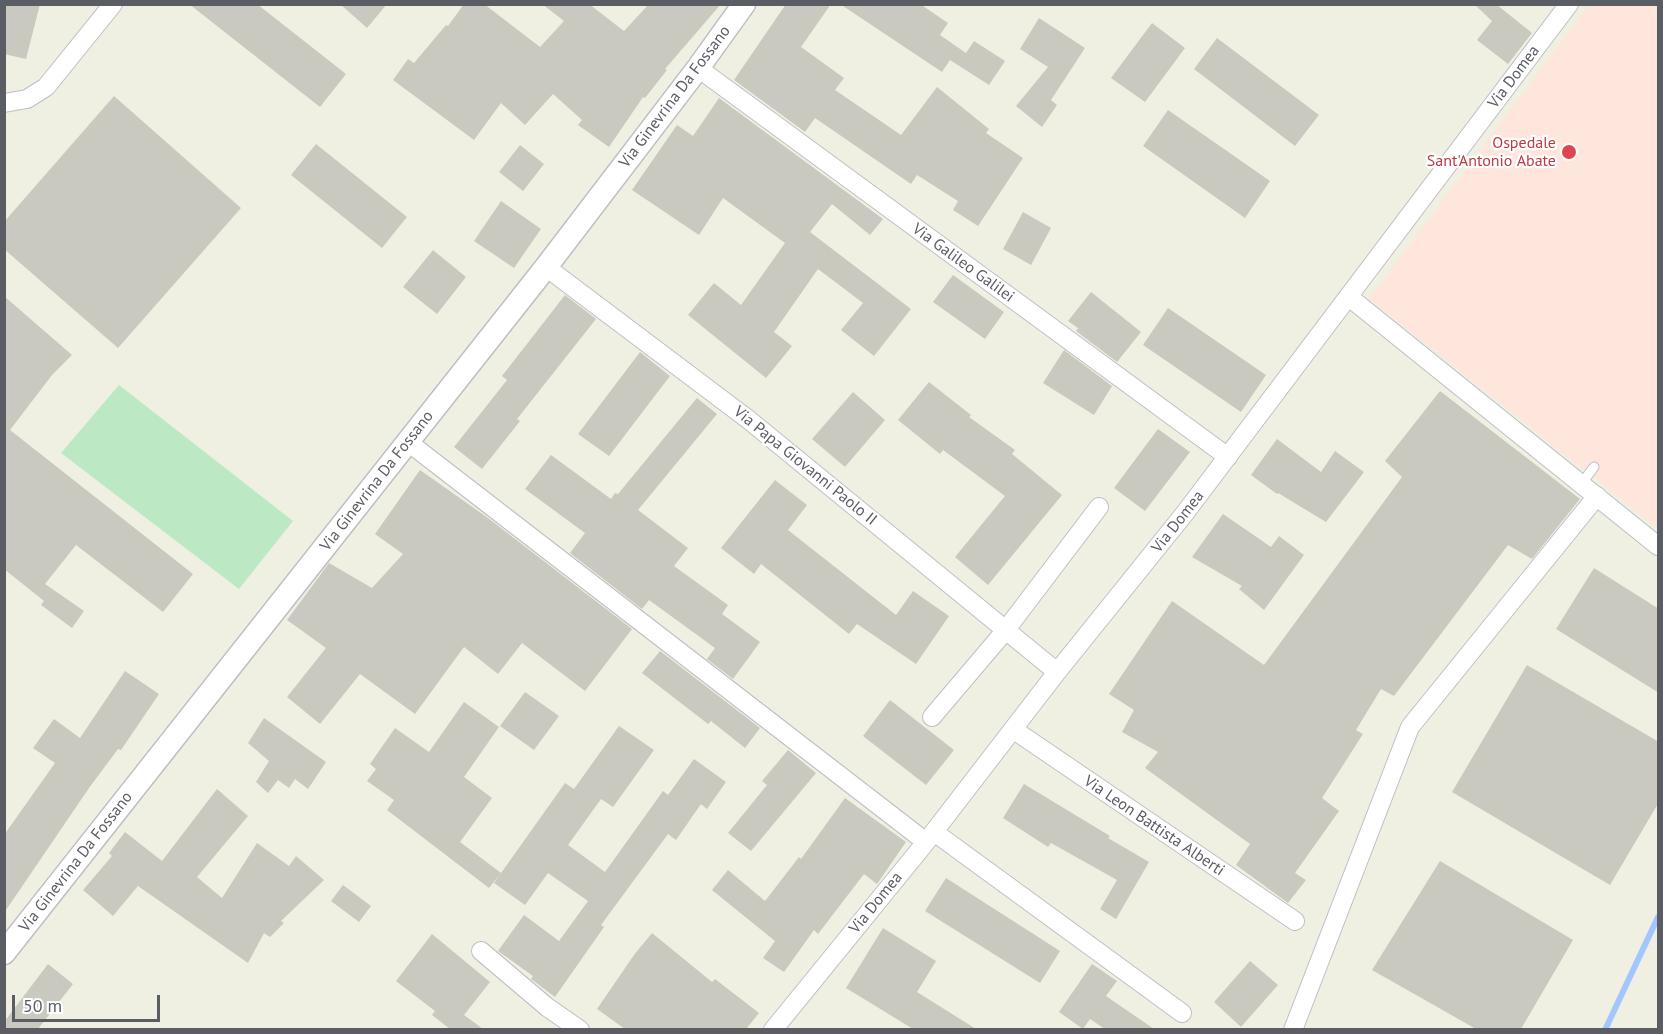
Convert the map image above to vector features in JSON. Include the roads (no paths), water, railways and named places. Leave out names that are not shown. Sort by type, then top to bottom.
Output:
[{"type":"street","points":[[4,103],[27,99],[46,87],[113,4]]},
{"type":"street","name":"Via Ginevrina Da Fossano","points":[[4,953],[546,267],[744,4]]},
{"type":"street","name":"Via Domea","points":[[773,1029],[930,837],[1228,457],[1569,4]]},
{"type":"street","name":"Via Galileo Galilei","points":[[698,68],[1228,457]]},
{"type":"street","name":"Via Papa Giovanni Paolo II","points":[[546,267],[749,420],[1058,672]]},
{"type":"street","points":[[1348,297],[1659,546]]},
{"type":"street","points":[[408,442],[930,837],[1182,1013]]},
{"type":"street","points":[[1293,1029],[1410,727],[1598,496]]},
{"type":"street","points":[[932,717],[1005,631],[1100,507]]},
{"type":"street","name":"Via Leon Battista Alberti","points":[[1014,730],[1295,921]]},
{"type":"street","points":[[481,951],[547,1007],[580,1029]]},
{"type":"lane","points":[[1582,483],[1594,468]]},
{"type":"waterway","points":[[1605,1030],[1658,917]]},
{"type":"place","name":"Ospedale Sant'Antonio Abate","points":[[1569,152]]}]
